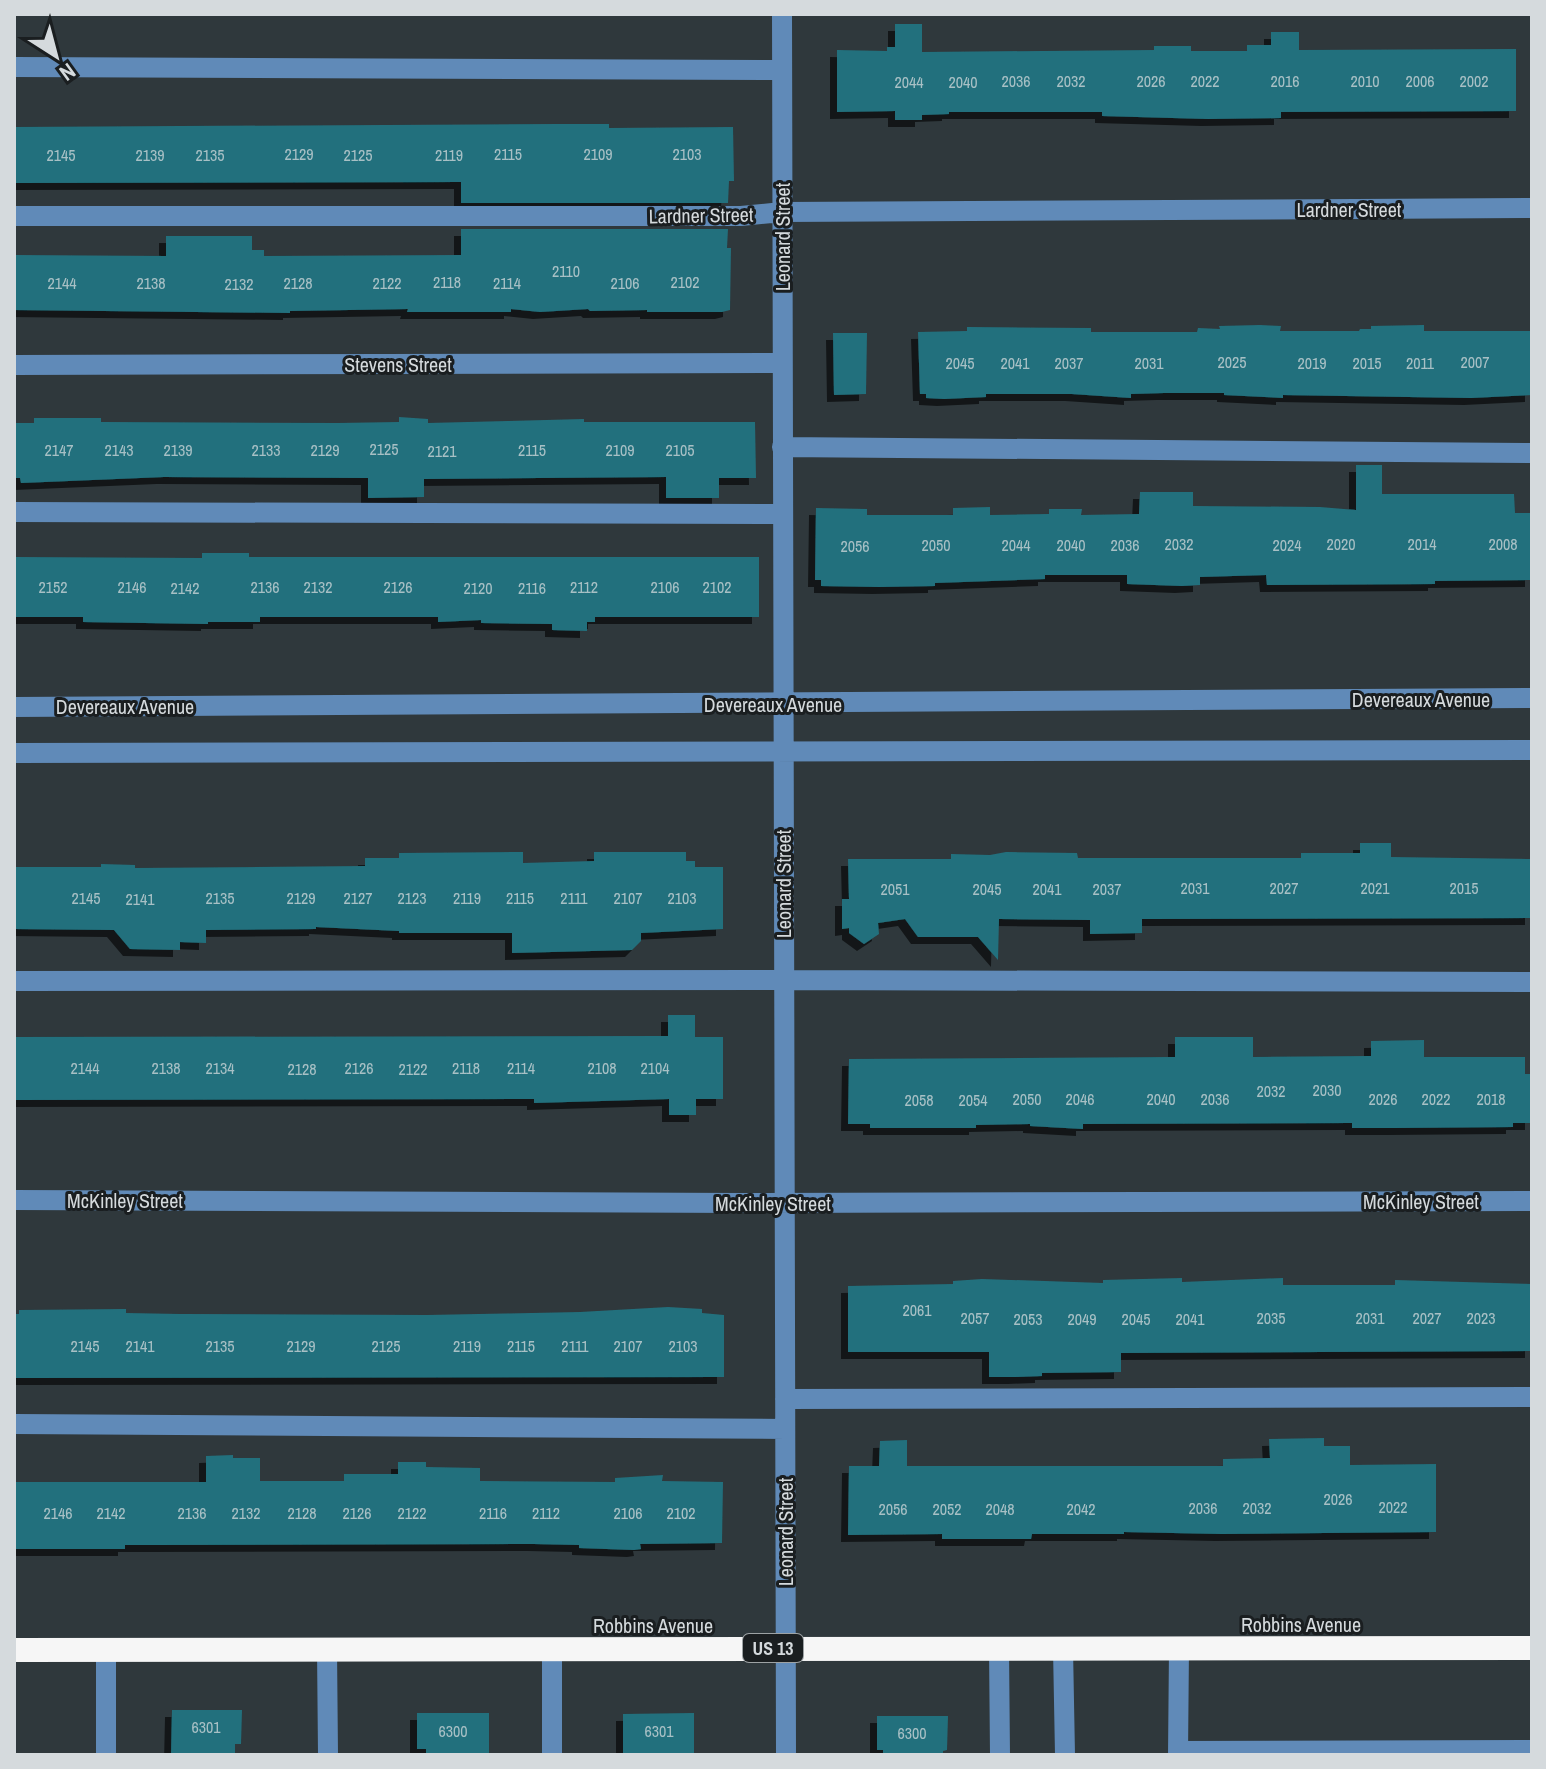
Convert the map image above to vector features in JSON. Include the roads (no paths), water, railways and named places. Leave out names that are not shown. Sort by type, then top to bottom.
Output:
[{"type":"highway","name":"Robbins Avenue","points":[[14,1650],[1532,1648]]},
{"type":"street","name":"Leonard Street","points":[[782,14],[786,1755]]},
{"type":"street","points":[[14,67],[782,70]]},
{"type":"street","name":"Lardner Street","points":[[14,216],[741,216],[782,212],[1532,208]]},
{"type":"street","name":"Stevens Street","points":[[14,365],[781,363]]},
{"type":"street","points":[[782,447],[1532,453]]},
{"type":"street","points":[[14,512],[783,514]]},
{"type":"street","name":"Devereaux Avenue","points":[[14,707],[1532,698]]},
{"type":"street","points":[[14,753],[1532,750]]},
{"type":"street","points":[[14,981],[1532,982]]},
{"type":"street","name":"McKinley Street","points":[[14,1200],[784,1203],[1532,1201]]},
{"type":"street","points":[[785,1399],[1532,1397]]},
{"type":"street","points":[[14,1424],[785,1429]]},
{"type":"street","points":[[999,1648],[1000,1755]]},
{"type":"street","points":[[1063,1648],[1065,1755]]},
{"type":"street","points":[[1179,1648],[1178,1753],[1532,1750]]},
{"type":"street","points":[[106,1649],[106,1755]]},
{"type":"street","points":[[327,1649],[328,1755]]},
{"type":"street","points":[[552,1649],[552,1755]]}]
